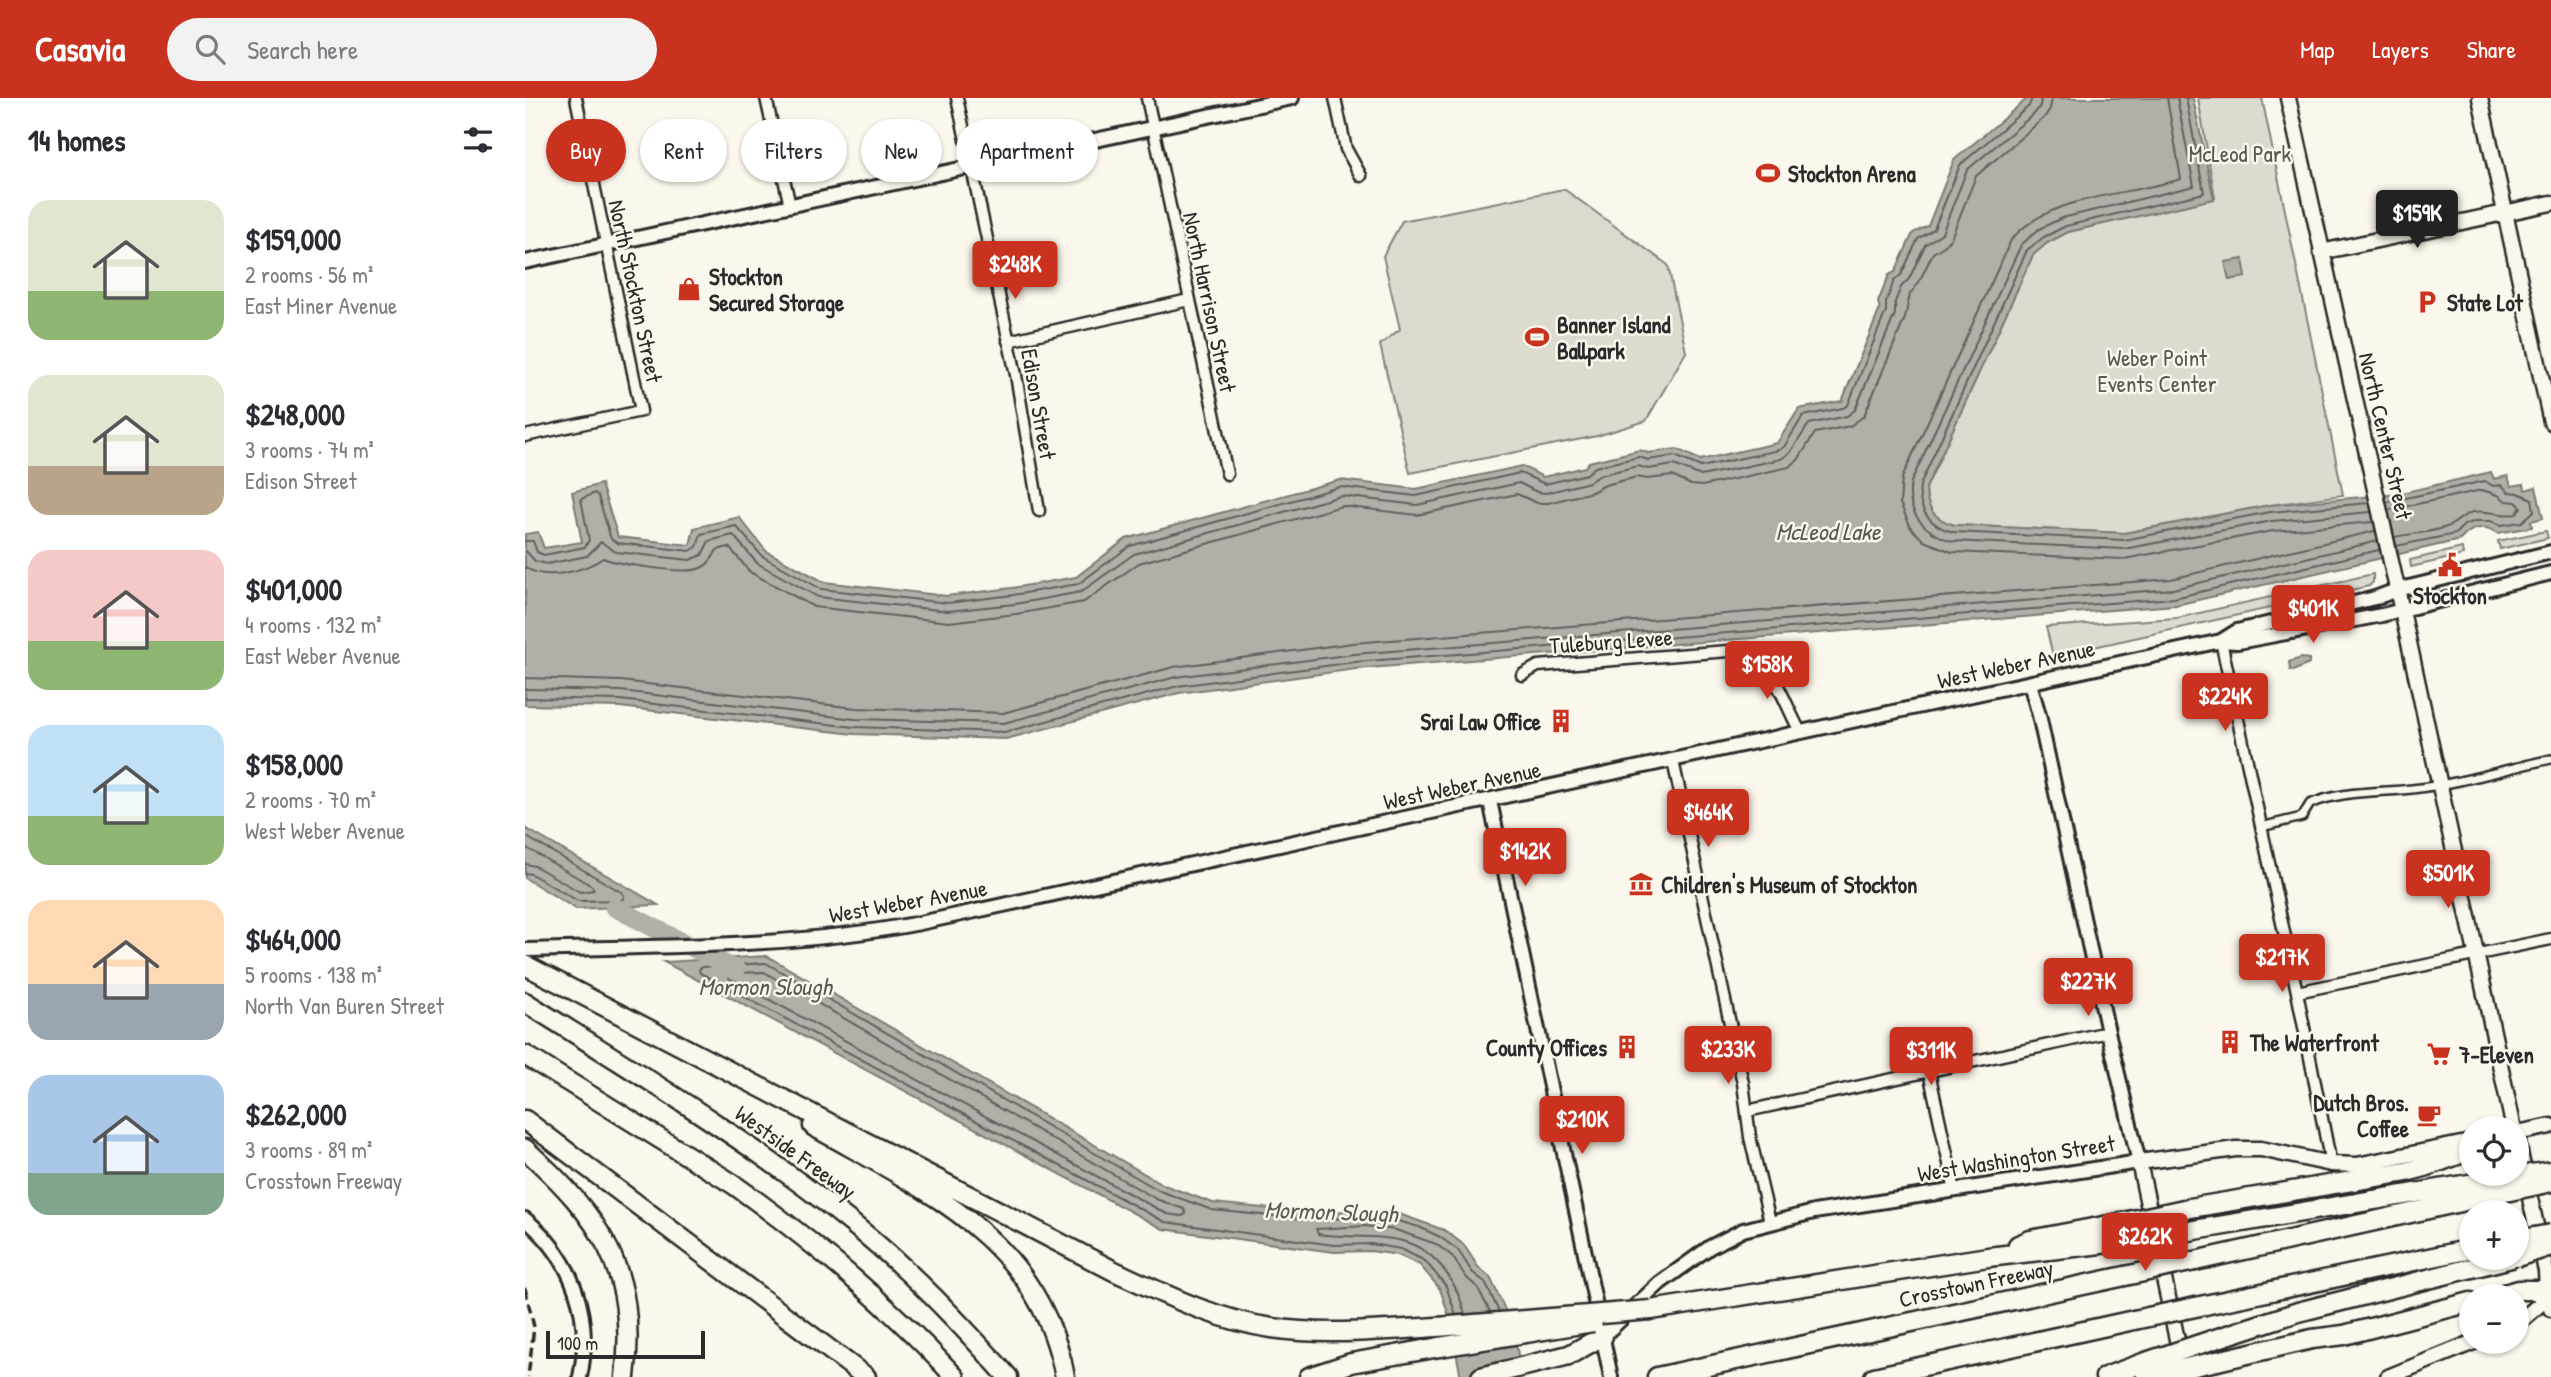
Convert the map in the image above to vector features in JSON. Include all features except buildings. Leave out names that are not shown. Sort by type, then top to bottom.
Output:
[{"type":"highway","points":[[525,965],[1112,1270],[1182,1302],[1231,1319],[1273,1328],[1363,1331],[1651,1310]]},
{"type":"highway","name":"Westside Freeway","points":[[525,1002],[729,1131],[822,1200],[910,1275],[1008,1377]]},
{"type":"highway","points":[[694,1053],[704,1066],[915,1186],[979,1229],[1015,1265],[1040,1301],[1056,1338],[1065,1377]]},
{"type":"highway","points":[[525,1055],[733,1184],[766,1208],[869,1293],[955,1377]]},
{"type":"highway","points":[[525,1120],[866,1377]]},
{"type":"highway","points":[[525,1149],[578,1201],[600,1231],[616,1268],[626,1307],[628,1345],[625,1377]]},
{"type":"highway","points":[[1309,1377],[1351,1363],[1440,1347],[1573,1326],[1651,1310],[1989,1257],[2116,1233],[2184,1209],[2406,1172],[2459,1154]]},
{"type":"highway","points":[[2116,1233],[2189,1231],[2495,1187],[2551,1171]]},
{"type":"highway","name":"Crosstown Freeway","points":[[1657,1377],[2195,1261],[2495,1187],[2551,1182]]},
{"type":"highway","points":[[2529,1238],[2551,1234]]},
{"type":"highway","points":[[2529,1252],[2551,1246]]},
{"type":"highway","points":[[1874,1377],[2459,1252]]},
{"type":"highway","points":[[2145,1372],[2213,1340],[2298,1312],[2464,1270]]},
{"type":"highway","points":[[2529,1290],[2549,1290]]},
{"type":"highway","points":[[2105,1377],[2217,1361],[2312,1339],[2344,1335],[2459,1305]]},
{"type":"highway","points":[[1481,1377],[1569,1355],[1603,1336]]},
{"type":"main road","name":"North Center Street","points":[[2288,98],[2512,1116]]},
{"type":"main road","points":[[2480,98],[2551,422]]},
{"type":"main road","points":[[2321,252],[2551,203]]},
{"type":"main road","points":[[2529,1129],[2551,1126]]},
{"type":"main road","name":"West Washington Street","points":[[2139,1162],[2236,1149],[2261,1149],[2331,1164],[2357,1165],[2459,1144]]},
{"type":"main road","points":[[2139,1162],[2185,1377]]},
{"type":"main road","points":[[2527,1186],[2546,1271],[2551,1310]]},
{"type":"main road","points":[[2529,1314],[2549,1290]]},
{"type":"main road","points":[[2388,1377],[2459,1348]]},
{"type":"street","name":"North Stockton Street","points":[[525,436],[641,411],[576,98]]},
{"type":"street","points":[[766,98],[790,206]]},
{"type":"street","name":"Edison Street","points":[[957,98],[962,119]]},
{"type":"street","name":"North Harrison Street","points":[[1147,98],[1227,474]]},
{"type":"street","points":[[1098,140],[1292,98]]},
{"type":"street","points":[[1335,98],[1346,149],[1361,176]]},
{"type":"street","points":[[525,262],[956,171]]},
{"type":"street","name":"Edison Street","points":[[975,182],[1039,511]]},
{"type":"street","points":[[1008,341],[1189,300]]},
{"type":"street","name":"West Weber Avenue","points":[[525,950],[703,944],[867,933],[1490,801],[2221,641],[2237,631],[2551,552]]},
{"type":"street","points":[[2331,1164],[2297,992],[2221,641],[2238,642],[2402,611],[2551,573]]},
{"type":"street","name":"Tuleburg Levee","points":[[1523,675],[1538,666],[1728,651],[1746,655],[1761,663],[1771,674],[1801,733]]},
{"type":"street","points":[[2030,682],[2139,1162]]},
{"type":"street","points":[[2260,822],[2302,817],[2311,804],[2355,792],[2412,789],[2551,759]]},
{"type":"street","points":[[1673,761],[1714,943],[1750,1137],[1770,1222]]},
{"type":"street","points":[[1490,801],[1611,1377]]},
{"type":"street","points":[[2297,992],[2551,939]]},
{"type":"street","points":[[1747,1111],[2108,1032]]},
{"type":"street","points":[[1929,1072],[1955,1191]]},
{"type":"street","name":"West Washington Street","points":[[1603,1336],[1660,1283],[1710,1247],[1743,1230],[1814,1212],[2139,1162]]},
{"type":"street","points":[[525,1219],[561,1257],[579,1299],[584,1332],[580,1377]]},
{"type":"green space","name":"Weber Point Events Center","points":[[2198,98],[2262,98],[2343,495],[2270,505],[2124,533],[1955,525],[1937,517],[1930,508],[1926,488],[2033,255],[2047,243],[2068,232],[2215,198]]},
{"type":"green space","name":"Banner Island Ballpark","points":[[1564,189],[1668,265],[1686,352],[1646,421],[1597,436],[1410,473],[1380,345],[1400,329],[1383,256],[1402,221]]},
{"type":"green space","points":[[2546,531],[2548,538],[2500,549],[2498,541]]},
{"type":"green space","points":[[2462,548],[2463,555],[2411,567],[2410,560]]},
{"type":"green space","points":[[2373,574],[2373,582],[2369,586],[2053,656],[2046,627],[2177,618]]},
{"type":"water","name":"McLeod Lake","points":[[2028,98],[2193,98],[2214,199],[2068,232],[2047,243],[2033,255],[1926,488],[1930,508],[1937,517],[1955,525],[2124,533],[2270,505],[2398,494],[2491,472],[2494,479],[2508,476],[2511,486],[2524,484],[2525,490],[2536,487],[2543,518],[2531,521],[2532,527],[2498,533],[2488,528],[2478,528],[2460,540],[2176,605],[1356,669],[1179,693],[1006,739],[854,734],[620,707],[525,705],[525,534],[538,532],[544,548],[582,542],[572,492],[601,484],[618,537],[690,545],[694,528],[739,517],[766,551],[824,582],[947,596],[1076,577],[1126,539],[1340,480],[1416,489],[1522,466],[1543,477],[1585,467],[1589,462],[1640,450],[1648,453],[1677,449],[1700,460],[1777,443],[1799,409],[1842,401],[1880,309],[1878,302],[1889,275],[1895,272],[1913,233],[1928,226],[1954,160]]},
{"type":"water","points":[[2243,259],[2246,277],[2229,280],[2225,262]]},
{"type":"water","points":[[2301,658],[2309,659],[2309,664],[2290,670],[2289,662]]},
{"type":"water","points":[[525,828],[658,905],[576,909],[525,878]]},
{"type":"water","name":"Mormon Slough","points":[[767,956],[1164,1185],[1213,1203],[1301,1212],[1366,1211],[1399,1214],[1444,1230],[1464,1245],[1478,1267],[1490,1277],[1513,1327],[1522,1377],[1461,1377],[1448,1313],[1440,1289],[1420,1265],[1398,1255],[1371,1251],[1334,1252],[1163,1229],[664,962]]},
{"type":"waterway","name":"Mormon Slough","points":[[614,907],[736,970]]},
{"type":"railway","points":[[525,1288],[534,1327],[528,1377]]},
{"type":"place","name":"Stockton Arena","points":[[1768,173]]},
{"type":"place","name":"Stockton Secured Storage","points":[[689,289]]},
{"type":"place","name":"State Lot","points":[[2427,302]]},
{"type":"place","name":"Banner Island Ballpark","points":[[1537,337]]},
{"type":"place","name":"Stockton","points":[[2450,565]]},
{"type":"place","name":"Srai Law Office","points":[[1561,721]]},
{"type":"place","name":"Children's Museum of Stockton","points":[[1641,884]]},
{"type":"place","name":"The Waterfront","points":[[2230,1042]]},
{"type":"place","name":"County Offices","points":[[1627,1047]]},
{"type":"place","name":"7-Eleven","points":[[2439,1054]]},
{"type":"place","name":"Dutch Bros. Coffee","points":[[2429,1115]]},
{"type":"park label","name":"McLeod Park","points":[[2240,153]]}]
